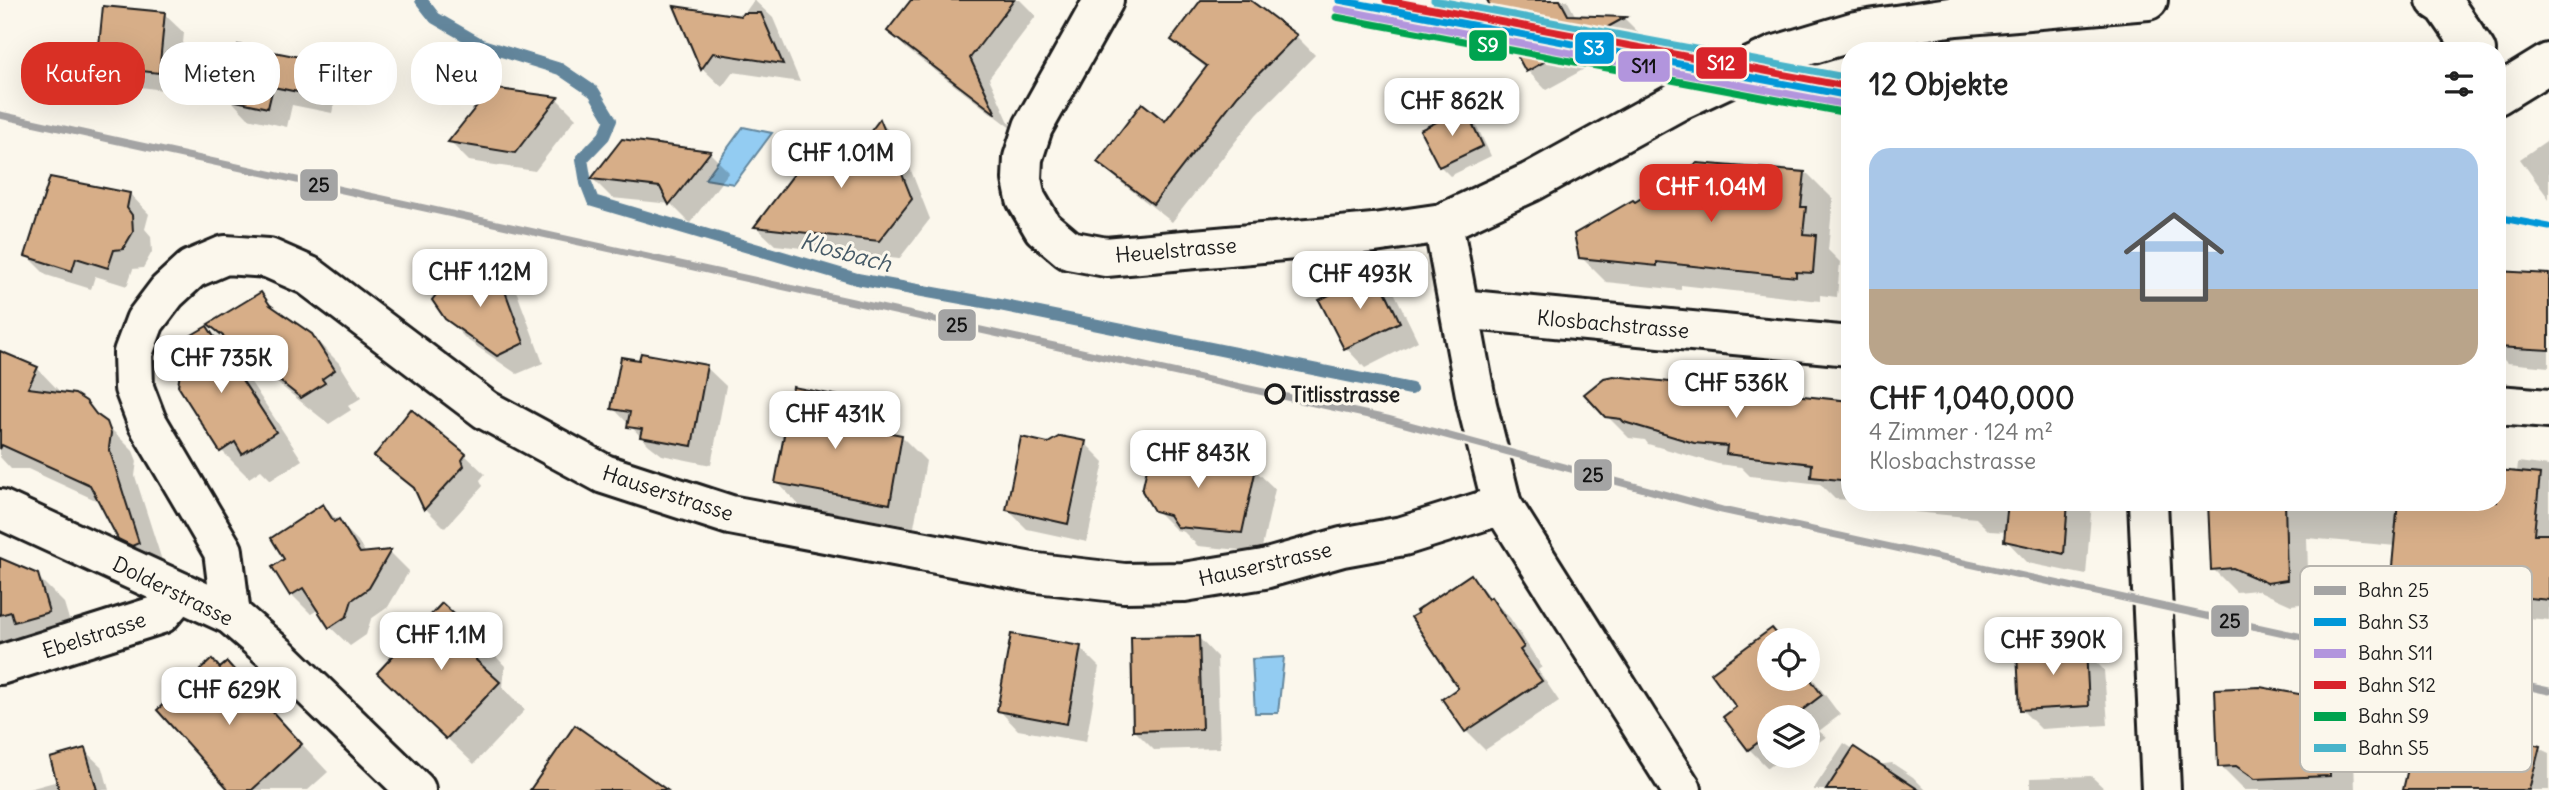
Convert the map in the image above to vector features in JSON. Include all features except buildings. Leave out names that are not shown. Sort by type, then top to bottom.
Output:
[{"type":"street","name":"Heuelstrasse","points":[[1104,0],[1033,127],[1023,158],[1022,179],[1026,199],[1043,228],[1069,250],[1107,257],[1374,233],[1443,223]]},
{"type":"street","points":[[1682,790],[1499,490],[1477,405],[1443,223],[1531,182],[1678,101],[1776,55],[1856,31],[1956,16],[2148,0]]},
{"type":"street","points":[[2436,0],[2445,6],[2470,42]]},
{"type":"street","points":[[2506,86],[2549,63]]},
{"type":"street","name":"Hauserstrasse","points":[[231,615],[223,551],[147,422],[134,388],[132,354],[145,321],[167,292],[192,269],[225,255],[268,258],[309,276],[486,410],[604,474],[730,515],[1037,573],[1124,583],[1184,582],[1264,569],[1342,547],[1403,536],[1499,490]]},
{"type":"street","name":"Klosbachstrasse","points":[[1460,309],[1841,345]]},
{"type":"street","points":[[2506,406],[2549,409]]},
{"type":"street","name":"Dolderstrasse","points":[[0,509],[231,615],[277,655],[416,790]]},
{"type":"street","points":[[2148,511],[2161,790]]},
{"type":"street","name":"Ebelstrasse","points":[[0,665],[162,614],[179,593]]},
{"type":"water","points":[[743,127],[772,133],[734,184],[705,179]]},
{"type":"water","points":[[1284,657],[1278,713],[1255,713],[1252,659]]},
{"type":"waterway","name":"Klosbach","points":[[421,0],[435,18],[482,45],[560,69],[594,92],[611,120],[604,136],[582,159],[586,183],[593,201],[857,279],[1000,305],[1411,389]]},
{"type":"rail line","name":"S3","points":[[1339,0],[1841,94]]},
{"type":"rail line","name":"S12","points":[[1386,0],[1841,85]]},
{"type":"rail line","name":"S5","points":[[1434,0],[1841,76]]},
{"type":"rail line","name":"S11","points":[[1337,9],[1841,104]]},
{"type":"rail line","name":"S9","points":[[1336,17],[1841,112]]},
{"type":"rail line","name":"25","points":[[0,115],[1387,419],[1722,510],[2300,637]]},
{"type":"rail line","name":"S3","points":[[2506,219],[2549,227]]},
{"type":"rail line","name":"25","points":[[2532,687],[2549,691]]},
{"type":"place","name":"Titlisstrasse","points":[[1275,394]]}]
